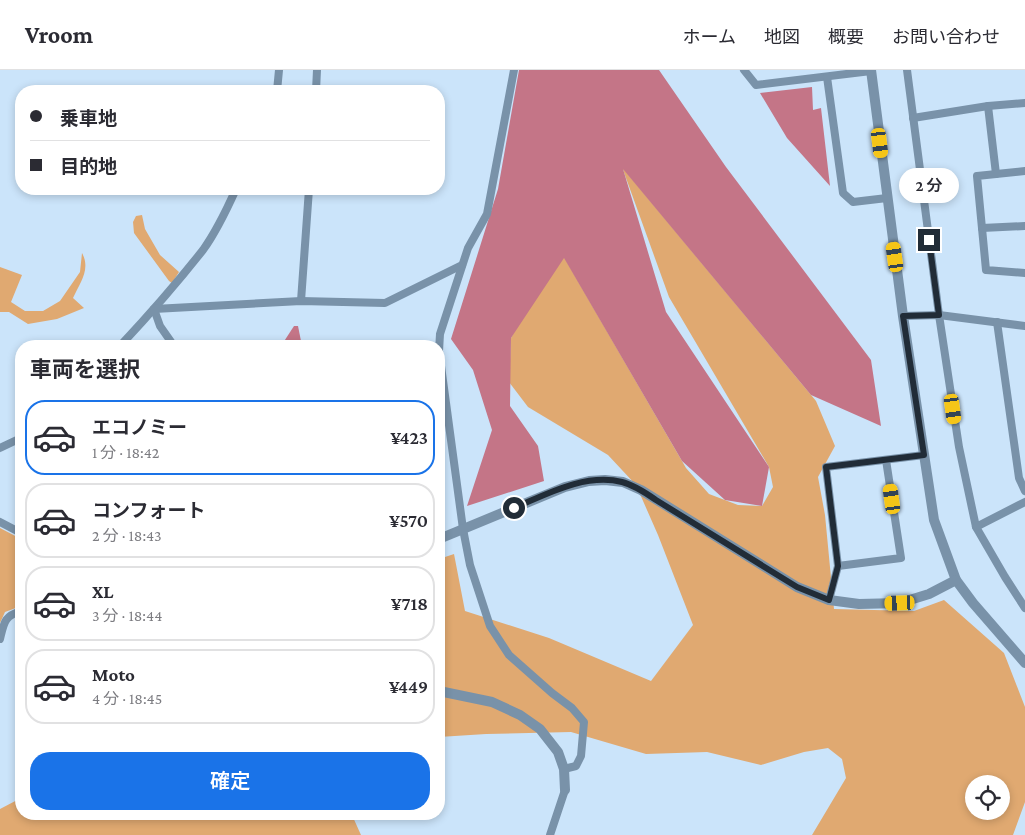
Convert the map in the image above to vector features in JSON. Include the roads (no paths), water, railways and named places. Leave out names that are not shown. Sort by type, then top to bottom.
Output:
[{"type":"street","points":[[277,85],[279,70]]},
{"type":"street","points":[[316,85],[317,70]]},
{"type":"street","points":[[440,340],[468,248],[487,214],[514,70]]},
{"type":"street","points":[[744,70],[756,85],[871,70],[903,316],[934,520],[956,580],[973,604],[1025,662]]},
{"type":"street","points":[[907,70],[958,447],[976,527],[1005,578],[1025,608]]},
{"type":"street","points":[[827,77],[842,193],[854,202],[887,198]]},
{"type":"street","points":[[913,118],[988,106],[1025,103]]},
{"type":"street","points":[[988,106],[996,174]]},
{"type":"street","points":[[1025,171],[977,176],[986,270],[1025,273]]},
{"type":"street","points":[[125,340],[204,248],[228,208],[233,195]]},
{"type":"street","points":[[301,301],[309,195]]},
{"type":"street","points":[[982,228],[1025,226]]},
{"type":"street","points":[[154,308],[301,301],[385,303],[462,265]]},
{"type":"street","points":[[154,308],[160,326],[170,340]]},
{"type":"street","points":[[903,316],[939,315],[1025,326]]},
{"type":"street","points":[[998,322],[1019,478],[1025,491]]},
{"type":"street","points":[[445,397],[462,529],[470,565],[490,626],[509,655],[572,708],[584,722],[581,756],[576,766],[564,769]]},
{"type":"street","points":[[0,448],[15,441]]},
{"type":"street","points":[[829,600],[838,566],[826,467],[924,455]]},
{"type":"street","points":[[838,566],[901,558],[886,460]]},
{"type":"street","points":[[445,536],[565,487],[589,481],[606,480],[623,482],[641,490],[797,587],[829,600],[859,604],[900,603],[929,594],[956,580]]},
{"type":"street","points":[[976,527],[1025,502]]},
{"type":"street","points":[[0,522],[15,530]]},
{"type":"street","points":[[0,639],[7,618],[15,613]]},
{"type":"street","points":[[445,692],[492,702],[520,715],[540,729],[558,752],[564,769],[565,790],[550,835]]}]
